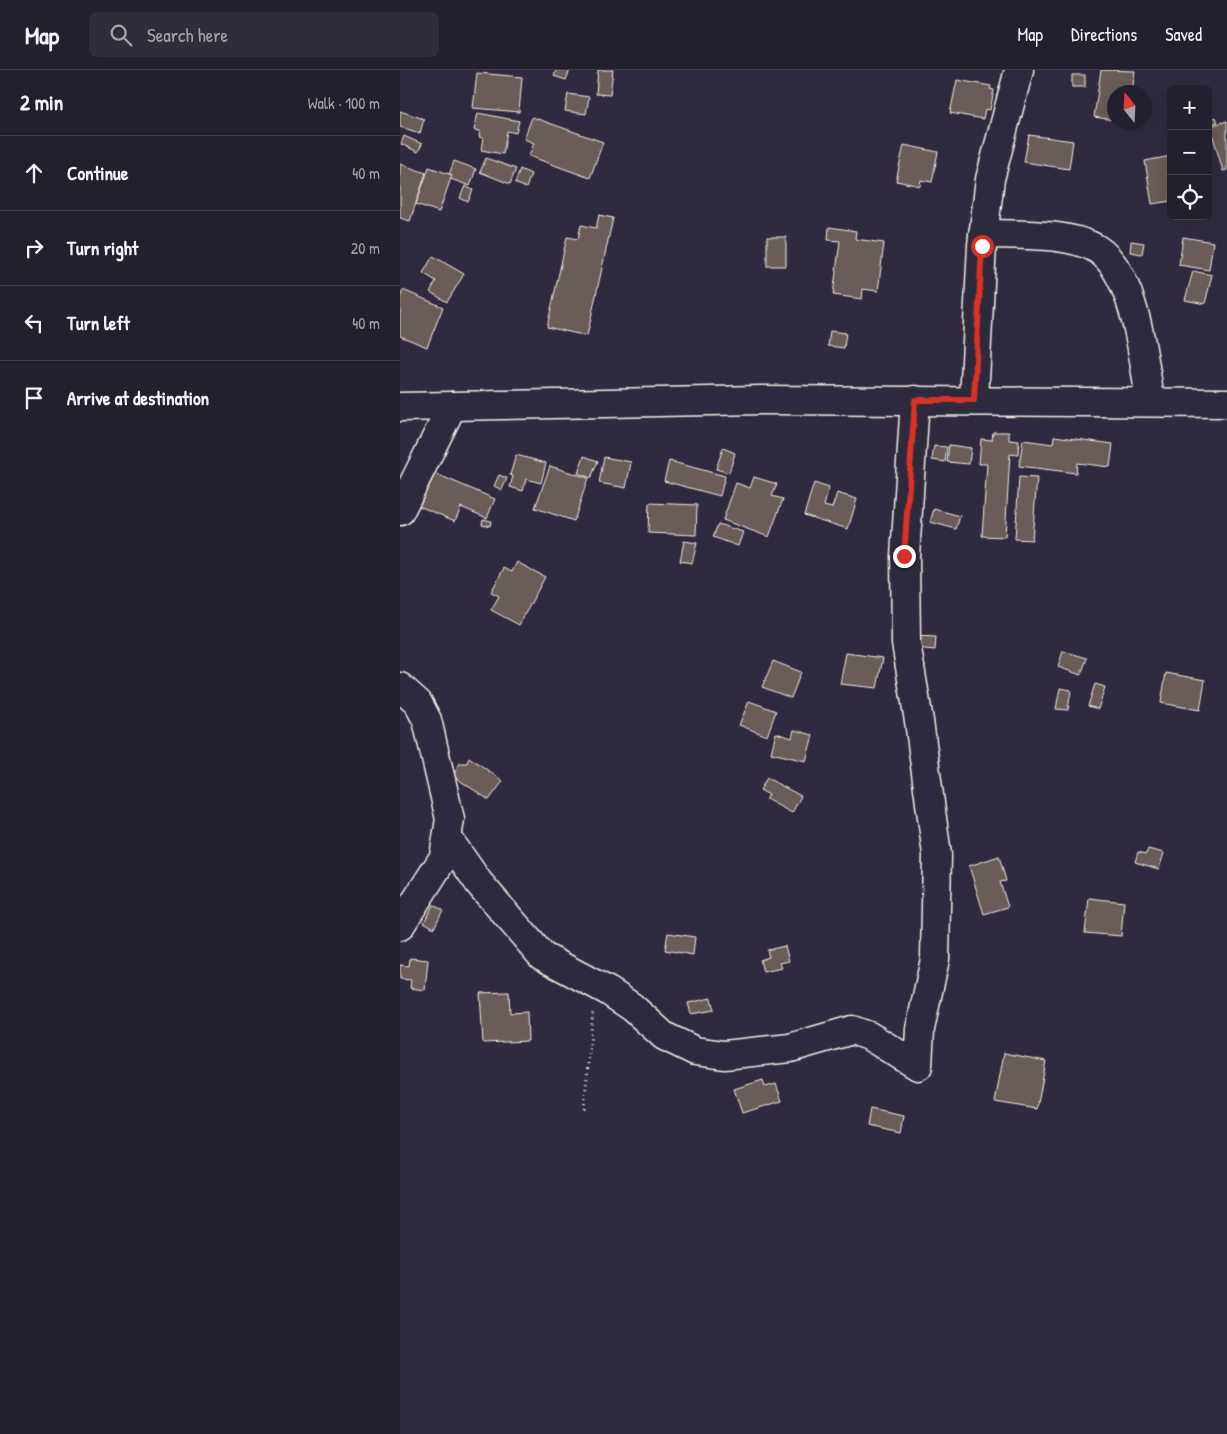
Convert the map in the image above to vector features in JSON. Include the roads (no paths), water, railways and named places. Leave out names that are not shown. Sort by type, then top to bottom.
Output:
[{"type":"street","points":[[974,400],[983,234],[990,179],[1019,70]]},
{"type":"street","points":[[983,234],[1036,236],[1070,240],[1096,249],[1113,262],[1126,286],[1142,345],[1150,401]]},
{"type":"street","points":[[449,840],[479,883],[542,956],[632,1007],[664,1036],[695,1051],[724,1055],[790,1048],[852,1030],[869,1036],[918,1066],[920,1029],[935,959],[938,855],[906,643],[904,556],[915,400]]},
{"type":"street","points":[[400,407],[915,400],[1227,403]]},
{"type":"street","points":[[400,510],[452,406]]},
{"type":"street","points":[[400,687],[418,703],[427,720],[450,819],[449,840],[444,857],[400,926]]}]
